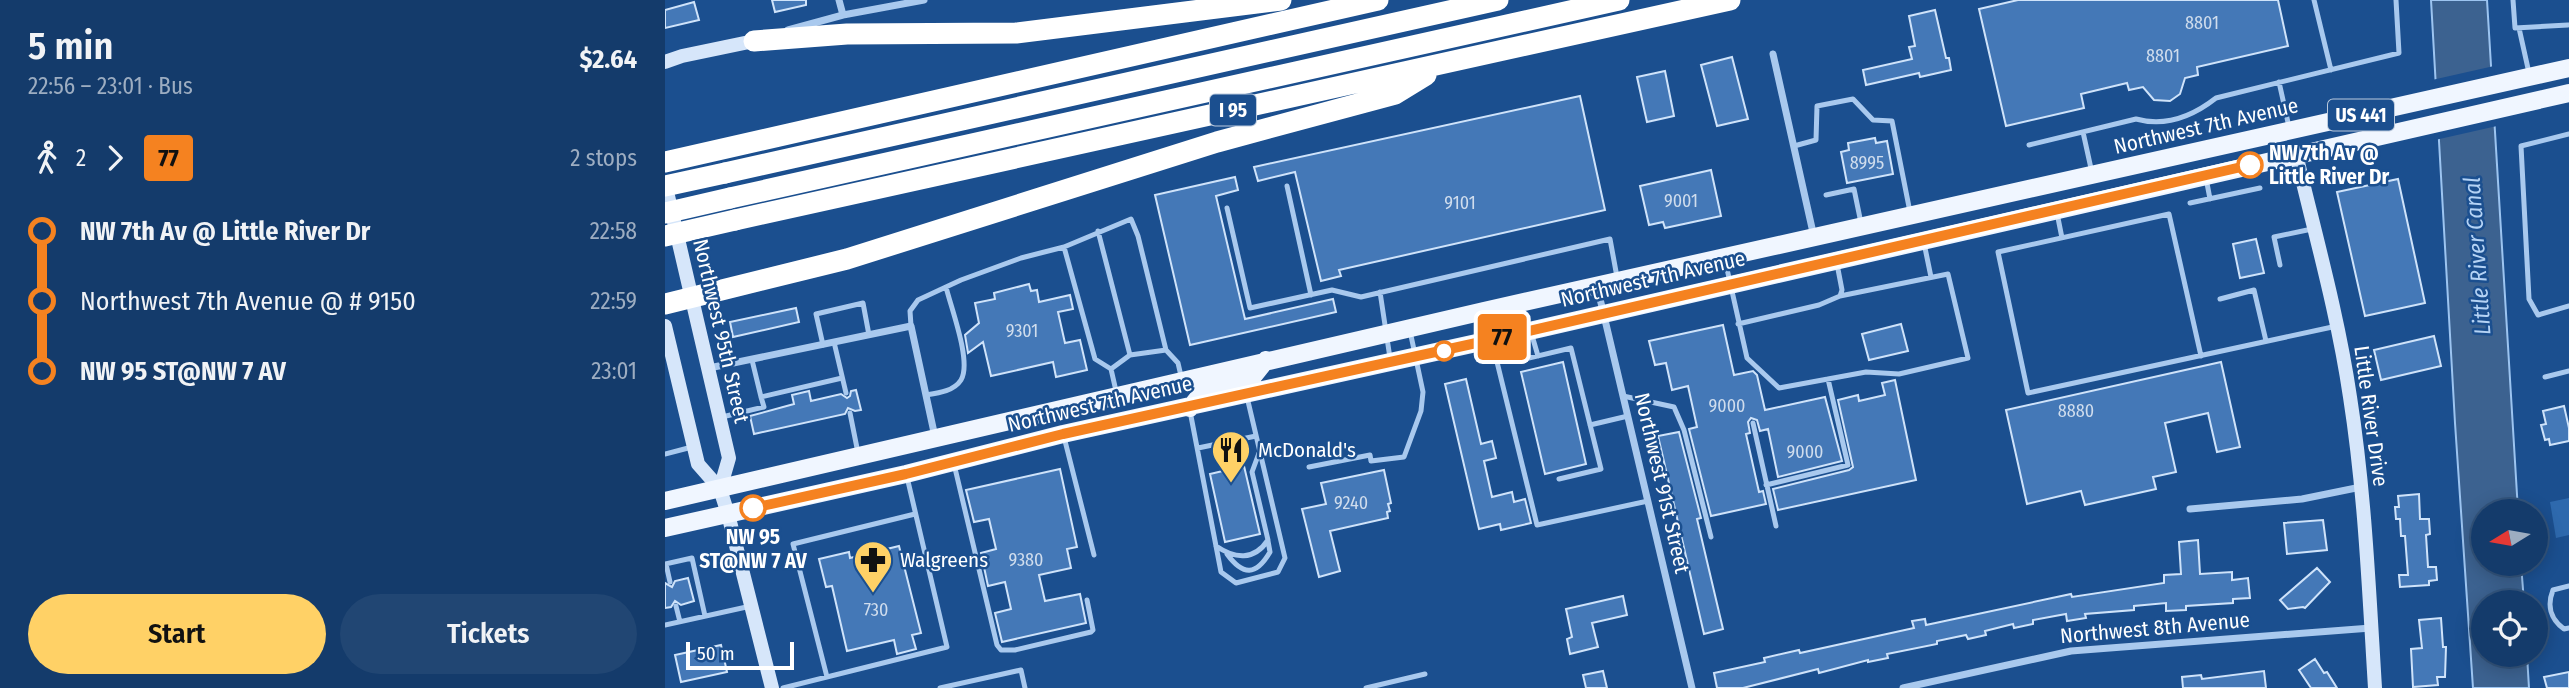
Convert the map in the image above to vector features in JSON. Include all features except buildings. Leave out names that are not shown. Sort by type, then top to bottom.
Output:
[{"type":"highway","points":[[754,41],[847,34],[1016,33],[1281,0]]},
{"type":"highway","points":[[665,185],[1498,0]]},
{"type":"highway","points":[[665,212],[1619,0]]},
{"type":"highway","name":"I 95","points":[[665,236],[1730,0]]},
{"type":"highway","points":[[665,162],[1364,1]]},
{"type":"highway","points":[[665,304],[847,259],[1216,142],[1395,93],[1443,65]]},
{"type":"main road","points":[[665,62],[754,41]]},
{"type":"main road","name":"Northwest 7th Avenue","points":[[665,501],[1484,310],[2569,68]]},
{"type":"main road","name":"Northwest 7th Avenue","points":[[665,528],[906,474],[1063,434],[1531,331],[2569,93]]},
{"type":"main road","points":[[2290,130],[2295,154]]},
{"type":"main road","name":"Little River Drive","points":[[2295,154],[2337,326],[2350,396],[2361,486],[2375,688]]},
{"type":"main road","name":"Northwest 95th Street","points":[[665,185],[729,458],[720,489]]},
{"type":"main road","points":[[665,326],[672,378],[695,446],[698,464],[720,489],[772,688]]},
{"type":"main road","points":[[1190,408],[1205,389],[1251,379],[1266,360]]},
{"type":"main road","points":[[1004,449],[1019,437],[1103,417],[1117,396]]},
{"type":"street","points":[[839,0],[843,15]]},
{"type":"street","points":[[754,41],[843,15],[924,0]]},
{"type":"street","points":[[1773,54],[1814,237]]},
{"type":"street","name":"Northwest 91st Street","points":[[1597,285],[1692,688]]},
{"type":"street","points":[[709,368],[911,326],[935,437]]},
{"type":"street","points":[[2190,509],[2302,499],[2361,486]]},
{"type":"street","name":"Northwest 8th Avenue","points":[[1903,688],[2071,651],[2371,628]]},
{"type":"lane","points":[[2314,0],[2331,70]]},
{"type":"lane","points":[[2029,145],[2136,119],[2150,123],[2169,122],[2202,109],[2215,98],[2399,53],[2396,0]]},
{"type":"lane","points":[[2513,0],[2515,28],[2568,25]]},
{"type":"lane","points":[[2519,28],[2530,77]]},
{"type":"lane","points":[[2279,82],[2290,130]]},
{"type":"lane","points":[[1794,146],[1816,140],[1817,106],[1853,99],[1873,120],[1892,121],[1911,215]]},
{"type":"lane","points":[[2083,132],[2093,175]]},
{"type":"lane","points":[[2569,134],[2521,146],[2529,299],[2538,315],[2569,306]]},
{"type":"lane","points":[[2205,176],[2210,199]]},
{"type":"lane","points":[[1287,186],[1311,295]]},
{"type":"lane","points":[[2190,203],[2260,188]]},
{"type":"lane","points":[[1826,195],[1854,190],[1862,226]]},
{"type":"lane","points":[[1227,208],[1250,307],[1332,290],[1361,297],[1610,239],[1618,281]]},
{"type":"lane","points":[[2057,210],[2062,238]]},
{"type":"lane","points":[[2201,356],[2169,214],[1998,252],[2028,393],[2201,356],[2337,326]]},
{"type":"lane","points":[[911,326],[910,311],[918,300],[1021,258],[1064,247],[1131,219],[1138,236],[1165,350],[1178,363],[1182,379]]},
{"type":"lane","points":[[2280,265],[2274,237],[2313,229]]},
{"type":"lane","points":[[1098,232],[1130,355]]},
{"type":"lane","points":[[1923,240],[1931,277]]},
{"type":"lane","points":[[1064,247],[1095,359],[1111,369],[1117,396]]},
{"type":"lane","points":[[1724,257],[1738,324],[1747,358],[1779,388],[1866,372],[1899,374],[1968,358],[1948,274],[1840,296],[1819,305],[1738,324]]},
{"type":"lane","points":[[1836,261],[1842,290],[1840,296]]},
{"type":"lane","points":[[926,396],[949,390],[961,381],[966,366],[946,287]]},
{"type":"lane","points":[[2220,299],[2254,290],[2266,341]]},
{"type":"lane","points":[[1380,292],[1391,362]]},
{"type":"lane","points":[[823,345],[816,314],[863,303],[869,335]]},
{"type":"lane","points":[[1484,310],[1537,525],[1648,501]]},
{"type":"lane","points":[[1309,467],[1370,455],[1371,461],[1403,457],[1421,411],[1423,393],[1409,328]]},
{"type":"lane","points":[[1531,331],[1538,356]]},
{"type":"lane","points":[[834,342],[846,393]]},
{"type":"lane","points":[[1521,360],[1571,348],[1601,469],[1559,479]]},
{"type":"lane","points":[[1111,369],[1130,355],[1165,350]]},
{"type":"lane","points":[[720,417],[764,407],[752,360]]},
{"type":"lane","points":[[2545,377],[2569,371]]},
{"type":"lane","points":[[761,397],[842,378]]},
{"type":"lane","points":[[1766,485],[1848,465],[1828,379]]},
{"type":"lane","points":[[1190,408],[1221,572],[1236,583],[1278,572],[1285,558],[1247,394]]},
{"type":"lane","points":[[1623,396],[1674,407],[1684,430],[1711,537]]},
{"type":"lane","points":[[850,412],[859,456]]},
{"type":"lane","points":[[1590,425],[1628,416]]},
{"type":"lane","points":[[1752,423],[1776,526]]},
{"type":"lane","points":[[1063,434],[1094,555]]},
{"type":"lane","points":[[1198,448],[1256,436]]},
{"type":"lane","points":[[665,452],[695,446]]},
{"type":"lane","points":[[1225,552],[1237,568],[1247,571],[1263,564],[1270,552],[1252,472],[1260,451]]},
{"type":"lane","points":[[954,461],[997,645],[1001,650],[1015,650],[1091,632],[1093,630],[1087,600]]},
{"type":"lane","points":[[783,688],[947,648],[906,474]]},
{"type":"lane","points":[[827,677],[793,544],[915,514]]},
{"type":"lane","points":[[1216,546],[1235,556],[1261,550],[1268,540]]},
{"type":"lane","points":[[670,582],[666,564],[692,558],[705,616]]},
{"type":"lane","points":[[2569,586],[2553,590],[2549,600],[2555,623],[2564,629],[2569,628]]},
{"type":"lane","points":[[676,606],[680,622]]},
{"type":"lane","points":[[665,625],[751,606]]},
{"type":"lane","points":[[940,688],[1021,670],[1025,688]]},
{"type":"lane","points":[[1366,688],[1425,674]]},
{"type":"shaded area","points":[[2569,498],[2569,535],[2556,538],[2550,502]]},
{"type":"water","name":"Little River Canal","points":[[2431,0],[2487,0],[2517,499],[2471,499],[2471,576],[2522,576],[2523,590],[2471,590],[2471,659]]},
{"type":"water","points":[[2472,667],[2528,667],[2529,688],[2473,688]]},
{"type":"pier","points":[[2494,66],[2497,126],[2435,140],[2432,80]]},
{"type":"bus line","name":"77","points":[[753,508],[906,474],[1063,434],[1190,408],[2250,165]]},
{"type":"place","name":"NW 7th Av @ Little River Dr","points":[[2250,165]]},
{"type":"place","name":"McDonald's","points":[[1231,484]]},
{"type":"place","name":"NW 95 ST@NW 7 AV","points":[[753,508]]},
{"type":"place","name":"Walgreens","points":[[873,594]]}]
